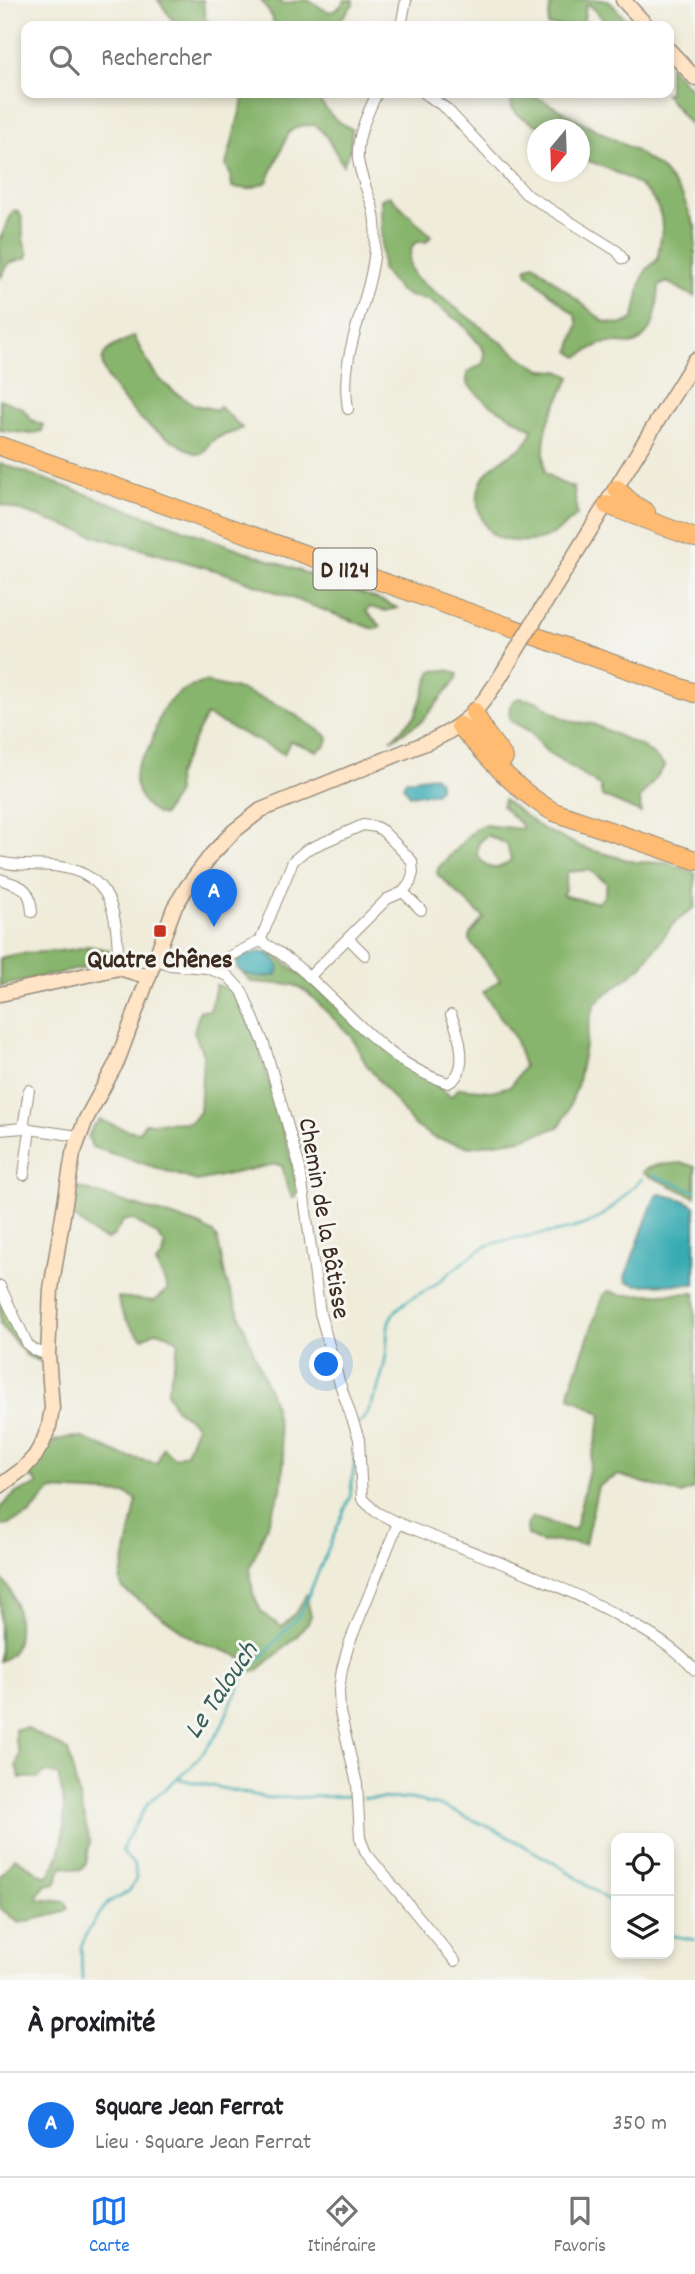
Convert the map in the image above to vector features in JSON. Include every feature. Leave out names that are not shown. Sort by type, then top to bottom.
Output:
[{"type":"highway","name":"D 1124","points":[[0,446],[693,693]]},
{"type":"highway","points":[[617,489],[640,509],[695,530]]},
{"type":"highway","points":[[607,505],[695,538]]},
{"type":"highway","points":[[474,712],[486,734],[525,784],[549,801],[695,850]]},
{"type":"highway","points":[[460,726],[517,788],[535,802],[554,812],[695,860]]},
{"type":"street","points":[[402,21],[407,0]]},
{"type":"street","points":[[623,0],[642,21]]},
{"type":"street","points":[[674,55],[695,78]]},
{"type":"street","points":[[348,409],[345,387],[347,359],[372,266],[376,236],[373,207],[358,157],[366,116],[375,98]]},
{"type":"street","points":[[432,98],[447,108],[526,194],[617,251],[622,259]]},
{"type":"street","points":[[0,1486],[35,1456],[49,1426],[52,1408],[48,1355],[51,1289],[69,1167],[78,1136],[117,1062],[174,908],[212,854],[261,810],[433,740],[460,726],[482,704],[695,360]]},
{"type":"street","points":[[155,959],[170,965],[207,968],[260,941],[293,860],[306,850],[363,825],[376,827],[412,861],[412,876],[403,892],[387,899],[309,977]]},
{"type":"street","points":[[0,862],[18,866],[62,867],[92,878],[102,886],[114,911],[119,968]]},
{"type":"street","points":[[0,879],[26,889],[31,898],[32,912]]},
{"type":"street","points":[[403,892],[421,910]]},
{"type":"street","points":[[348,938],[365,955]]},
{"type":"street","points":[[260,941],[290,959],[368,1034],[398,1057],[439,1081],[448,1083],[454,1080],[457,1074],[462,1053],[459,1031],[451,1015]]},
{"type":"street","points":[[0,994],[119,968],[149,977]]},
{"type":"street","name":"Chemin de la Bâtisse","points":[[207,968],[228,976],[242,991],[264,1044],[292,1135],[305,1194],[320,1313],[338,1381],[359,1439],[362,1499],[376,1513],[398,1523],[576,1593],[658,1638],[674,1649],[695,1670]]},
{"type":"street","points":[[24,1175],[29,1090]]},
{"type":"street","points":[[0,1130],[26,1128],[78,1136]]},
{"type":"street","points":[[0,1286],[28,1345],[48,1355]]},
{"type":"street","points":[[398,1523],[349,1644],[339,1690],[340,1712],[355,1772],[360,1839],[366,1853],[455,1961]]},
{"type":"green space","points":[[158,0],[203,0],[207,21],[173,21]]},
{"type":"green space","points":[[261,0],[281,0],[282,4],[306,0],[329,12],[334,11],[345,0],[353,0],[353,4],[340,21],[273,21]]},
{"type":"green space","points":[[558,0],[608,0],[627,21],[605,21],[589,4],[586,5],[584,21],[549,21],[550,7]]},
{"type":"green space","points":[[674,71],[695,94],[695,131],[668,98],[674,98]]},
{"type":"green space","points":[[244,98],[318,98],[330,114],[352,129],[350,149],[343,165],[327,137],[316,125],[300,126],[288,134],[267,182],[249,189],[232,187],[226,165]]},
{"type":"green space","points":[[511,98],[538,98],[577,119],[527,120],[512,108]]},
{"type":"green space","points":[[590,126],[636,151],[661,169],[682,195],[695,227],[695,297],[667,282],[659,286],[652,325],[643,338],[635,344],[605,343],[578,357],[570,351],[578,324],[575,315],[528,274],[526,268],[534,264],[603,321],[621,325],[633,319],[643,276],[658,259],[662,227],[660,212],[654,200],[633,181],[590,161]]},
{"type":"green space","points":[[390,196],[431,236],[426,242],[413,245],[410,261],[415,277],[526,361],[542,370],[559,371],[571,377],[549,422],[544,457],[545,472],[574,488],[577,515],[550,536],[537,540],[510,541],[492,534],[480,515],[478,498],[481,482],[492,468],[528,441],[532,429],[486,402],[467,384],[467,373],[483,363],[485,355],[482,347],[460,322],[428,300],[409,296],[399,290],[382,270],[381,199]]},
{"type":"green space","points":[[17,210],[22,219],[23,241],[28,254],[27,258],[8,263],[0,279],[0,239],[13,211]]},
{"type":"green space","points":[[134,336],[151,368],[164,384],[195,405],[216,411],[220,407],[242,428],[217,438],[202,454],[196,454],[149,426],[116,391],[102,360],[106,352]]},
{"type":"green space","points":[[0,399],[22,408],[33,421],[43,425],[42,431],[31,434],[0,430]]},
{"type":"green space","points":[[0,463],[397,608],[386,611],[370,607],[366,611],[381,626],[377,629],[371,628],[225,573],[102,538],[3,505],[0,503]]},
{"type":"green space","points":[[448,670],[458,674],[456,680],[422,721],[391,740],[415,716],[432,671]]},
{"type":"green space","points":[[205,682],[241,690],[283,707],[326,735],[328,739],[326,745],[317,751],[290,741],[284,754],[206,715],[176,777],[177,793],[162,816],[144,803],[140,796],[135,782],[137,767],[150,747],[164,708],[183,691]]},
{"type":"green space","points":[[519,698],[536,701],[563,718],[593,724],[645,748],[665,766],[640,798],[641,813],[602,796],[600,786],[545,750],[529,731],[511,721],[510,708]]},
{"type":"green space","points":[[504,800],[543,829],[584,848],[635,862],[668,863],[695,873],[695,907],[673,924],[642,966],[596,1002],[577,1086],[559,1127],[521,1139],[470,1147],[434,1138],[413,1124],[366,1064],[351,1036],[307,992],[294,985],[251,982],[244,974],[268,977],[273,957],[263,952],[276,955],[449,1095],[453,1095],[459,1088],[491,1091],[511,1086],[524,1066],[515,1038],[483,992],[500,980],[470,941],[470,934],[484,918],[437,874],[438,868],[476,828],[484,825],[522,829],[502,806]],"holes":[[[487,835],[507,844],[511,860],[501,867],[489,867],[477,855],[478,844]],[[589,870],[607,883],[604,897],[598,902],[562,895],[567,872]]]},
{"type":"green space","points":[[88,946],[109,950],[109,955],[97,958],[93,966],[0,986],[0,958]]},
{"type":"green space","points":[[216,985],[227,988],[236,995],[259,1046],[295,1173],[297,1195],[293,1198],[282,1166],[276,1164],[197,1181],[92,1147],[88,1137],[93,1126],[100,1120],[139,1132],[145,1123],[190,1122],[200,1112],[203,1055],[194,1031],[200,1010],[210,1011]]},
{"type":"green space","points":[[683,1163],[695,1167],[695,1197],[643,1173],[644,1170],[657,1165]]},
{"type":"green space","points":[[76,1187],[199,1225],[213,1233],[218,1241],[226,1280],[273,1401],[284,1458],[281,1490],[250,1568],[253,1594],[262,1613],[282,1627],[298,1610],[306,1595],[311,1616],[296,1637],[257,1671],[241,1674],[243,1660],[195,1640],[123,1589],[120,1582],[137,1500],[126,1494],[51,1490],[29,1515],[3,1526],[0,1524],[0,1508],[16,1493],[37,1485],[29,1476],[54,1441],[70,1437],[83,1438],[124,1456],[157,1463],[163,1447],[174,1458],[186,1453],[197,1425],[175,1408],[167,1393],[179,1342],[157,1331],[143,1338],[126,1320],[118,1297],[154,1301],[168,1289],[156,1263],[163,1257],[165,1245],[157,1235],[132,1219],[123,1221],[114,1235],[107,1240],[94,1234],[72,1215]]},
{"type":"green space","points":[[609,1291],[621,1295],[695,1293],[695,1488],[681,1494],[618,1475],[598,1486],[585,1544],[542,1543],[527,1535],[527,1526],[532,1517],[575,1529],[602,1414],[570,1397],[570,1389],[603,1295]]},
{"type":"green space","points":[[0,1298],[24,1345],[42,1362],[27,1356],[0,1324]]},
{"type":"green space","points":[[0,1578],[11,1592],[14,1601],[18,1634],[13,1651],[0,1661]]},
{"type":"green space","points":[[27,1728],[68,1751],[90,1842],[86,1863],[81,1870],[62,1866],[55,1884],[47,1884],[38,1894],[38,1899],[66,1902],[68,1909],[19,1923],[0,1908],[0,1876],[15,1857],[44,1876],[49,1875],[60,1852],[64,1826],[58,1775],[46,1772],[38,1778],[20,1778],[16,1766],[20,1754],[15,1729]]},
{"type":"water","points":[[434,776],[439,781],[439,789],[435,793],[410,795],[403,786],[406,780]]},
{"type":"water","points":[[263,952],[273,957],[279,966],[277,975],[256,976],[237,968],[237,962],[245,955]]},
{"type":"water","points":[[660,1194],[695,1206],[695,1284],[638,1285],[626,1282],[625,1277],[653,1202]]},
{"type":"waterway","name":"Le Talouch","points":[[654,1175],[695,1191]]},
{"type":"waterway","name":"Le Talouch","points":[[359,1424],[379,1386],[390,1319],[402,1305],[489,1245],[568,1229],[593,1221],[613,1207],[642,1179]]},
{"type":"waterway","name":"Le Talouch","points":[[352,1431],[355,1452]]},
{"type":"waterway","name":"Le Talouch","points":[[82,1980],[81,1947],[89,1929],[108,1902],[130,1890],[136,1879],[135,1866],[122,1852],[125,1842],[148,1803],[191,1767],[206,1749],[219,1732],[246,1674],[301,1613],[350,1497],[355,1458]]},
{"type":"waterway","points":[[179,1779],[268,1798],[352,1796]]},
{"type":"waterway","points":[[364,1798],[411,1799],[444,1807],[502,1833],[566,1870],[611,1902]]},
{"type":"waterway","points":[[674,1936],[695,1940]]},
{"type":"place","name":"Square Jean Ferrat","points":[[214,927]]},
{"type":"place","name":"Quatre Chênes","points":[[160,931]]}]
